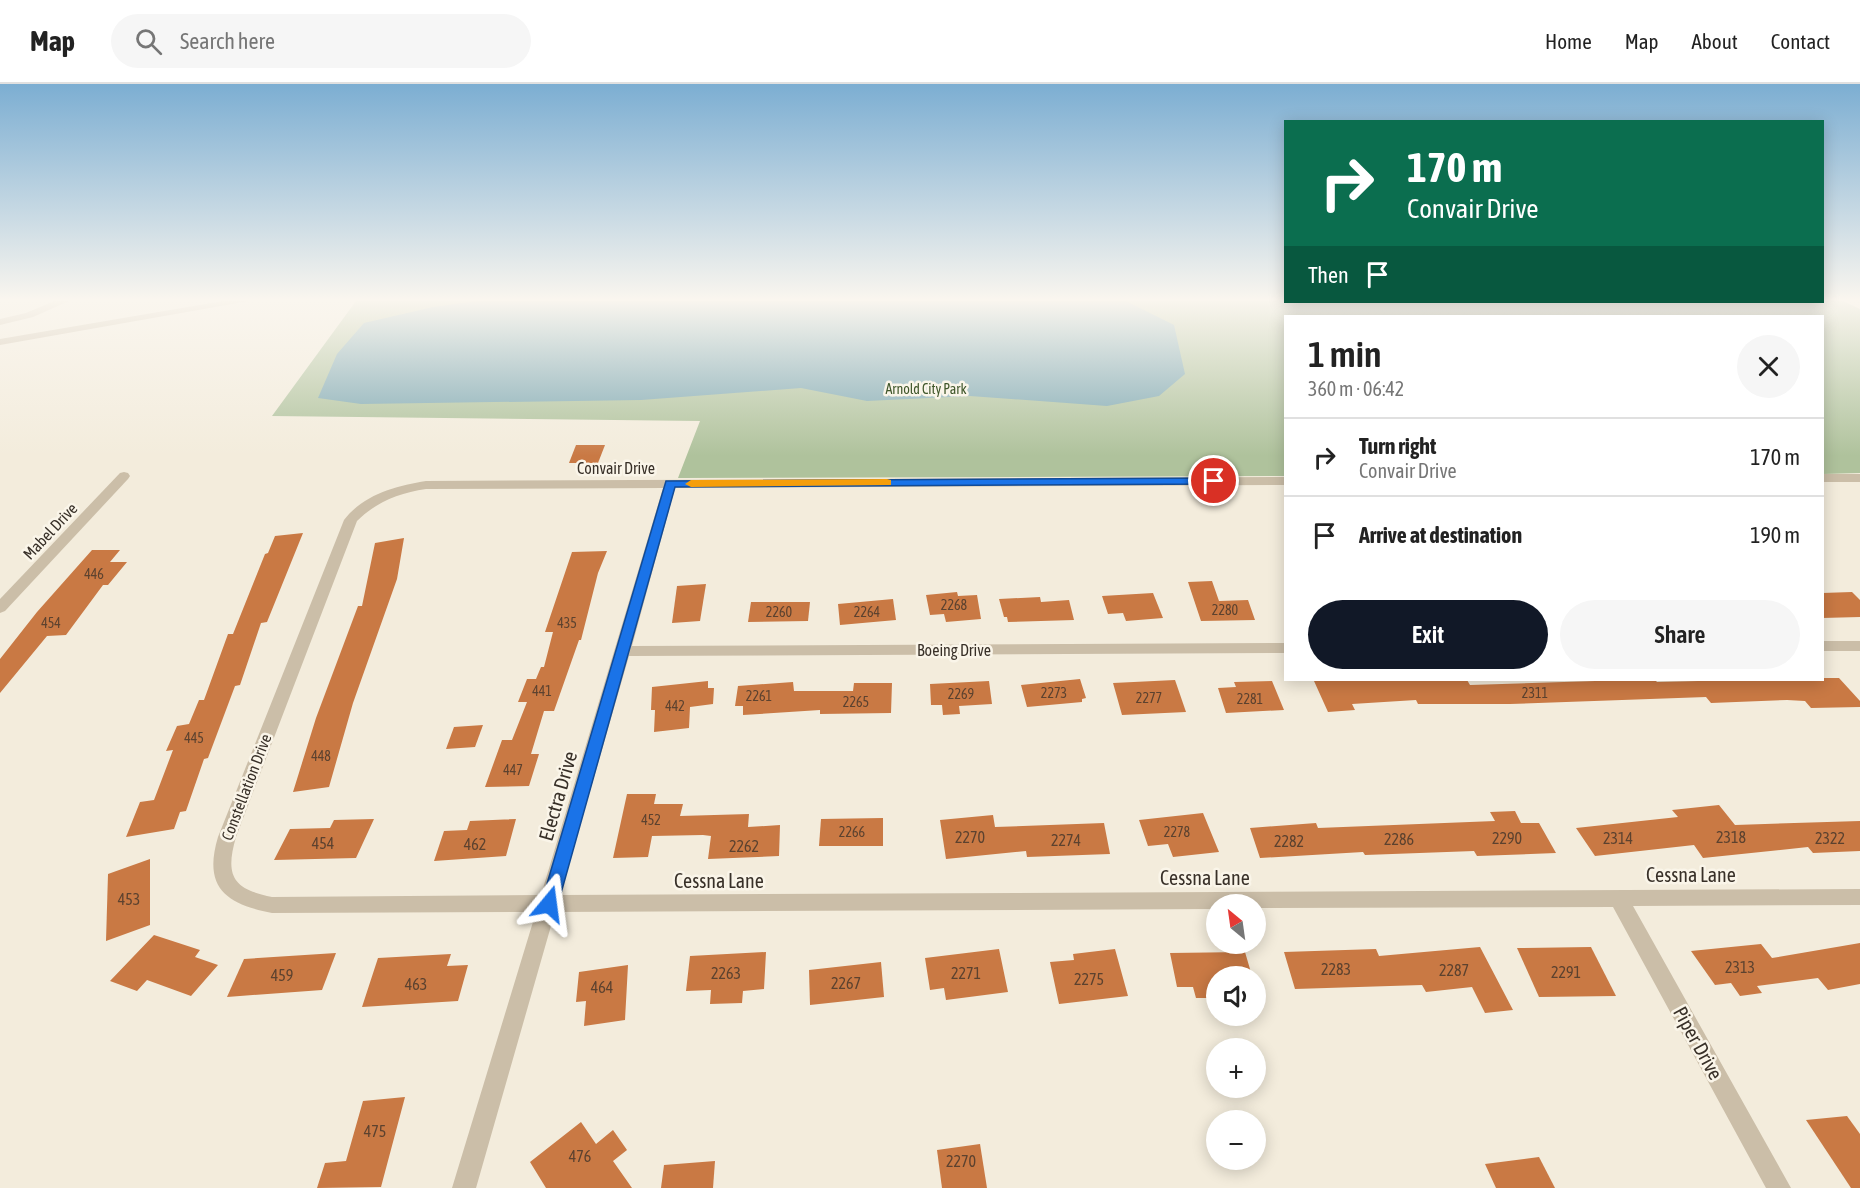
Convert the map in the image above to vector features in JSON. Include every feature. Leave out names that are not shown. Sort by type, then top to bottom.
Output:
[{"type":"street","name":"Mabel Drive","points":[[0,608],[124,476]]},
{"type":"street","points":[[1824,478],[1860,478]]},
{"type":"street","name":"Convair Drive","points":[[380,497],[403,489],[426,485],[1284,481]]},
{"type":"street","name":"Electra Drive","points":[[464,1188],[549,904],[670,484]]},
{"type":"street","name":"Constellation Drive","points":[[380,497],[357,514],[347,531],[223,848],[221,872],[226,883],[243,899],[272,905],[549,904]]},
{"type":"street","points":[[1824,646],[1860,646]]},
{"type":"street","name":"Boeing Drive","points":[[623,651],[1284,648]]},
{"type":"street","name":"Cessna Lane","points":[[549,904],[1860,897]]},
{"type":"street","name":"Piper Drive","points":[[1618,898],[1779,1188]]},
{"type":"green space","name":"Arnold City Park","points":[[318,353],[1284,353],[1284,476],[678,478],[700,421],[272,416]]},
{"type":"green space","name":"Arnold City Park","points":[[1824,353],[1860,353],[1860,473],[1824,474]]},
{"type":"water","points":[[1180,353],[1185,374],[1159,396],[1107,406],[970,396],[867,401],[801,388],[641,400],[361,404],[318,398],[337,354]]},
{"type":"building","points":[[576,445],[605,445],[598,463],[569,463]]},
{"type":"building","points":[[303,533],[267,622],[261,623],[240,685],[235,686],[208,758],[204,759],[186,811],[180,812],[174,829],[126,837],[140,802],[154,800],[173,750],[166,751],[177,726],[189,724],[199,700],[204,700],[228,634],[233,634],[265,554],[268,553],[275,536]]},
{"type":"building","points":[[404,538],[397,579],[353,703],[329,787],[293,792],[316,718],[358,606],[362,606],[375,543]]},
{"type":"building","points":[[92,550],[120,550],[110,562],[127,562],[108,585],[103,585],[66,635],[47,636],[0,693],[0,659],[37,612]]},
{"type":"building","points":[[607,551],[598,573],[581,640],[579,640],[554,711],[544,711],[531,754],[539,754],[529,786],[485,787],[502,740],[512,740],[527,702],[518,702],[527,679],[536,679],[541,667],[544,667],[553,632],[545,632],[572,552]]},
{"type":"building","points":[[1212,581],[1219,601],[1248,600],[1255,620],[1201,621],[1188,582]]},
{"type":"building","points":[[706,584],[700,621],[672,623],[677,586]]},
{"type":"building","points":[[957,592],[958,596],[977,595],[981,619],[946,622],[944,614],[930,615],[926,595]]},
{"type":"building","points":[[1852,592],[1860,600],[1860,617],[1824,618],[1824,593]]},
{"type":"building","points":[[1153,593],[1163,618],[1126,621],[1123,613],[1108,614],[1102,596]]},
{"type":"building","points":[[1040,597],[1041,602],[1069,600],[1074,620],[1008,622],[1007,617],[1004,617],[999,599]]},
{"type":"building","points":[[893,599],[896,620],[840,625],[838,604]]},
{"type":"building","points":[[751,602],[810,602],[808,621],[748,622]]},
{"type":"building","points":[[1824,678],[1839,678],[1860,701],[1860,707],[1811,708],[1805,701],[1787,700],[1711,703],[1706,697],[1510,704],[1418,704],[1416,700],[1352,704],[1355,710],[1328,712],[1314,681],[1468,681],[1470,685],[1596,681],[1824,681]]},
{"type":"building","points":[[1080,679],[1086,698],[1082,699],[1082,702],[1027,707],[1021,685]]},
{"type":"building","points":[[1175,680],[1186,712],[1122,715],[1113,683]]},
{"type":"building","points":[[708,681],[708,688],[714,688],[713,704],[690,707],[689,728],[654,732],[655,710],[651,710],[652,687]]},
{"type":"building","points":[[989,681],[992,704],[959,706],[960,714],[943,715],[942,705],[931,705],[930,684]]},
{"type":"building","points":[[1272,681],[1284,710],[1226,713],[1218,688],[1236,687],[1234,682]]},
{"type":"building","points":[[793,682],[794,691],[853,691],[854,683],[892,683],[891,713],[820,714],[820,710],[743,715],[743,706],[735,706],[738,686]]},
{"type":"building","points":[[483,725],[475,747],[446,749],[454,727]]},
{"type":"building","points":[[627,794],[656,794],[654,804],[683,804],[680,816],[749,814],[748,827],[780,825],[779,856],[708,859],[711,836],[703,835],[652,836],[648,857],[613,858]]},
{"type":"building","points":[[1719,805],[1735,825],[1860,821],[1860,851],[1813,853],[1808,847],[1703,858],[1694,845],[1595,856],[1576,828],[1678,817],[1672,810]]},
{"type":"building","points":[[1515,811],[1521,823],[1539,823],[1556,853],[1477,856],[1474,851],[1365,855],[1363,852],[1260,858],[1250,828],[1316,823],[1318,828],[1495,821],[1490,812]]},
{"type":"building","points":[[1203,813],[1219,852],[1173,857],[1168,844],[1148,846],[1139,820]]},
{"type":"building","points":[[993,815],[995,827],[1104,823],[1110,854],[1027,857],[1026,851],[946,859],[940,820]]},
{"type":"building","points":[[883,818],[883,846],[819,846],[821,819]]},
{"type":"building","points":[[374,819],[356,858],[274,860],[290,829],[330,828],[334,820]]},
{"type":"building","points":[[516,819],[506,856],[434,861],[444,831],[467,830],[470,821]]},
{"type":"building","points":[[150,859],[150,925],[106,941],[108,874]]},
{"type":"building","points":[[154,935],[200,950],[195,957],[218,965],[191,996],[147,980],[137,991],[110,981]]},
{"type":"building","points":[[1860,943],[1860,984],[1828,990],[1818,978],[1757,986],[1762,993],[1740,996],[1731,983],[1715,985],[1691,951],[1761,944],[1772,958]]},
{"type":"building","points":[[1480,947],[1513,1010],[1485,1013],[1472,987],[1426,992],[1422,985],[1295,989],[1284,952],[1376,949],[1379,956]]},
{"type":"building","points":[[1591,947],[1616,996],[1539,997],[1517,948]]},
{"type":"building","points":[[999,949],[1008,992],[946,1000],[944,988],[930,990],[925,958]]},
{"type":"building","points":[[1115,949],[1128,996],[1059,1004],[1050,962],[1074,960],[1073,954]]},
{"type":"building","points":[[766,952],[764,989],[743,991],[742,1003],[710,1004],[711,990],[686,991],[690,956]]},
{"type":"building","points":[[336,953],[322,990],[227,997],[244,959]]},
{"type":"building","points":[[1170,953],[1246,954],[1249,966],[1206,966],[1206,998],[1196,998],[1193,987],[1177,987]]},
{"type":"building","points":[[451,954],[447,966],[468,965],[458,1001],[362,1007],[378,958]]},
{"type":"building","points":[[881,962],[884,997],[810,1005],[809,970]]},
{"type":"building","points":[[628,965],[625,1020],[584,1026],[586,1001],[576,1002],[579,972]]},
{"type":"building","points":[[405,1097],[381,1187],[317,1188],[325,1163],[346,1161],[363,1101]]},
{"type":"building","points":[[1847,1116],[1860,1134],[1860,1188],[1851,1188],[1806,1120]]},
{"type":"building","points":[[581,1122],[596,1144],[613,1130],[627,1150],[613,1161],[632,1188],[546,1188],[530,1162]]},
{"type":"building","points":[[980,1144],[987,1188],[942,1188],[937,1150]]},
{"type":"building","points":[[1539,1157],[1555,1188],[1496,1188],[1485,1164]]},
{"type":"building","points":[[715,1161],[713,1188],[661,1188],[664,1165]]},
{"type":"slow traffic","points":[[691,484],[887,483]]},
{"type":"route","points":[[549,904],[670,484],[1214,481]]}]
